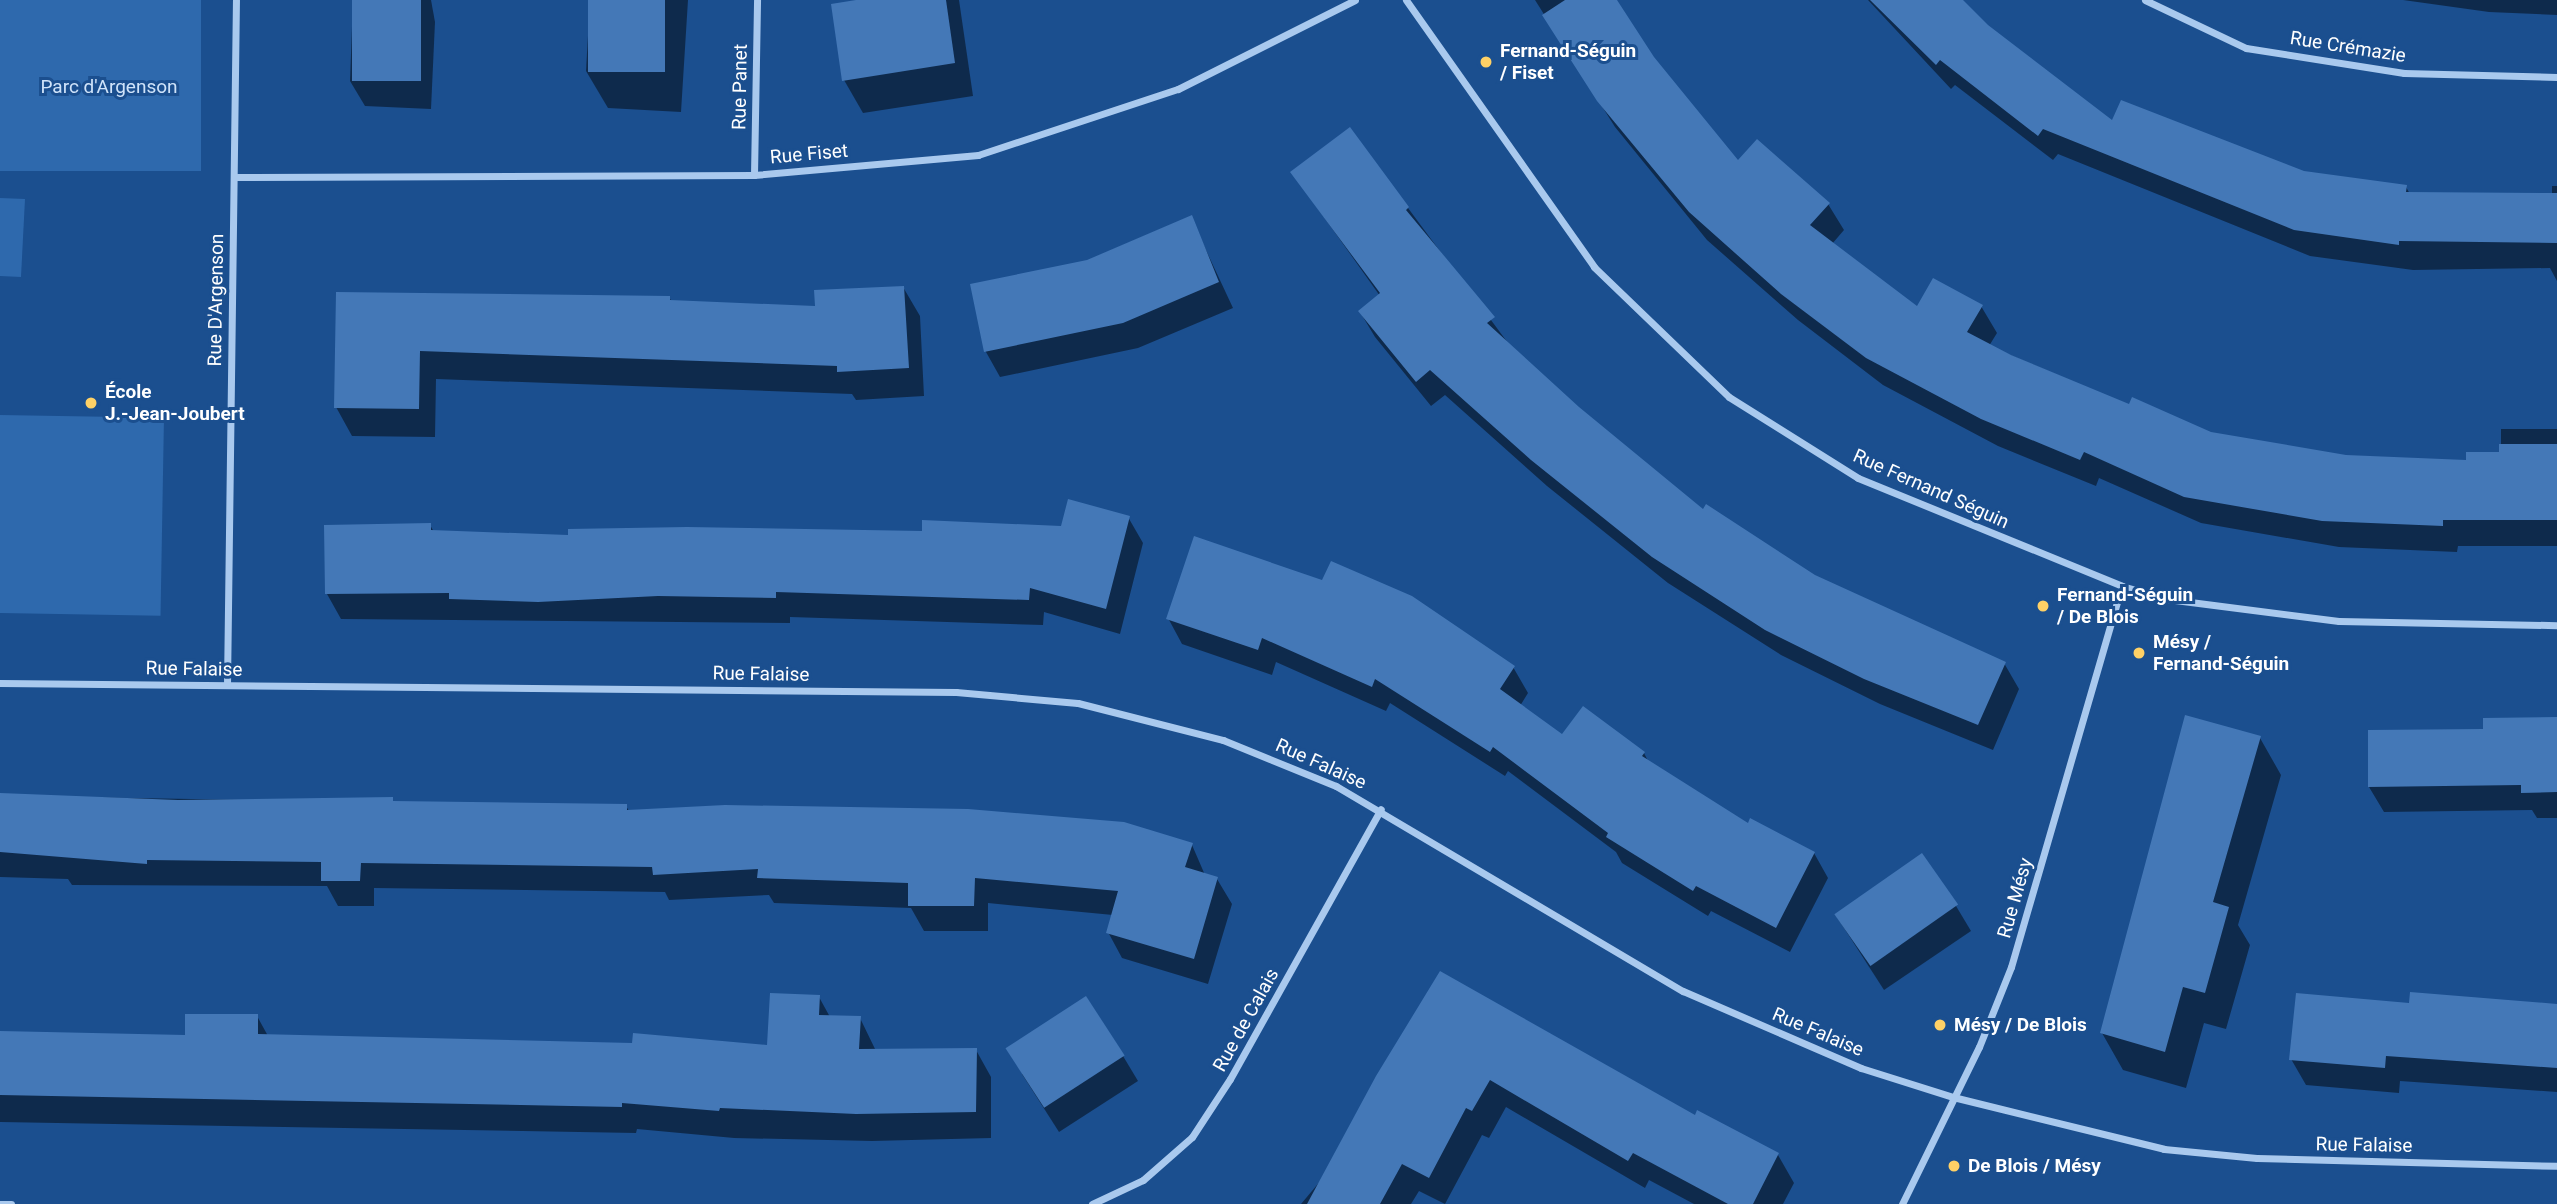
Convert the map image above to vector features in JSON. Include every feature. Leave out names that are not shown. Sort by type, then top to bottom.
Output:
[{"type":"street","name":"Rue D'Argenson","points":[[227,685],[236,0]]},
{"type":"street","name":"Rue Panet","points":[[754,175],[757,0]]},
{"type":"street","name":"Rue Fiset","points":[[234,177],[754,175],[978,155],[1178,89],[1355,0]]},
{"type":"street","name":"Rue Fernand Séguin","points":[[1406,0],[1594,267],[1729,397],[1858,478],[2122,586],[2218,609],[2277,616],[2557,625]]},
{"type":"street","name":"Rue Crémazie","points":[[2145,0],[2246,48],[2404,73],[2557,77]]},
{"type":"street","name":"Rue Mésy","points":[[1902,1204],[1954,1097],[2011,967],[2122,586]]},
{"type":"street","name":"Rue Falaise","points":[[0,682],[1011,695],[1128,713],[1200,733],[1279,761],[1381,808],[1528,902],[1683,991],[1861,1068],[1954,1097],[2164,1149],[2257,1158],[2557,1166]]},
{"type":"street","name":"Rue de Calais","points":[[1092,1204],[1143,1180],[1171,1159],[1204,1121],[1381,808]]},
{"type":"street","points":[[0,1204],[12,1204]]},
{"type":"green space","name":"Parc d'Argenson","points":[[0,0],[201,0],[201,171],[0,171]]},
{"type":"green space","points":[[0,198],[25,199],[21,277],[0,276]]},
{"type":"green space","points":[[0,415],[164,418],[161,616],[0,613]]},
{"type":"building","points":[[352,0],[421,0],[421,81],[352,81]]},
{"type":"building","points":[[588,0],[665,0],[665,72],[588,72]]},
{"type":"building","points":[[856,0],[946,0],[955,63],[842,81],[831,4]]},
{"type":"building","points":[[1565,0],[1617,0],[1654,57],[1738,160],[1757,139],[1830,203],[1810,225],[1917,306],[1933,278],[1983,305],[1967,332],[2011,355],[2129,404],[2132,397],[2211,432],[2346,455],[2466,460],[2466,452],[2499,452],[2499,444],[2557,444],[2557,520],[2443,520],[2443,526],[2322,521],[2184,497],[2084,452],[2080,460],[1981,419],[1866,358],[1781,294],[1689,212],[1597,101],[1542,15]]},
{"type":"building","points":[[1870,0],[1963,0],[1988,25],[2112,120],[2121,100],[2304,171],[2407,185],[2406,192],[2557,193],[2557,243],[2399,241],[2399,245],[2294,230],[2043,129],[2038,136],[1940,60],[1936,65]]},
{"type":"building","points":[[1350,127],[1409,207],[1406,210],[1495,317],[1487,323],[1579,407],[1703,509],[1706,504],[1815,575],[2006,662],[1978,725],[1864,679],[1765,630],[1652,557],[1531,460],[1430,370],[1416,382],[1358,311],[1380,293],[1290,172]]},
{"type":"building","points":[[1192,215],[1219,282],[1123,323],[984,352],[970,284],[1087,260]]},
{"type":"building","points":[[904,286],[909,368],[837,372],[837,366],[420,351],[419,409],[334,408],[336,292],[670,296],[670,300],[815,306],[814,290]]},
{"type":"building","points":[[1068,499],[1130,516],[1106,609],[1030,588],[1029,600],[776,592],[776,598],[658,596],[538,602],[449,599],[449,593],[325,594],[324,525],[431,523],[431,530],[568,535],[568,529],[687,527],[922,531],[922,520],[1061,526]]},
{"type":"building","points":[[1194,536],[1322,580],[1331,561],[1412,596],[1515,666],[1500,689],[1562,734],[1583,706],[1645,752],[1642,756],[1748,823],[1750,818],[1815,852],[1776,928],[1696,886],[1693,891],[1606,837],[1608,833],[1493,747],[1490,752],[1375,679],[1372,687],[1262,638],[1258,650],[1166,619]]},
{"type":"building","points":[[2185,715],[2261,736],[2213,902],[2229,907],[2205,993],[2183,987],[2165,1052],[2100,1033]]},
{"type":"building","points":[[2557,717],[2557,792],[2521,793],[2521,785],[2368,787],[2368,730],[2483,729],[2483,718]]},
{"type":"building","points":[[0,793],[178,800],[393,797],[393,801],[627,804],[627,810],[725,805],[968,809],[1124,822],[1193,843],[1185,867],[1218,877],[1194,959],[1106,933],[1118,891],[975,878],[974,906],[908,906],[908,883],[757,878],[758,869],[653,875],[652,867],[361,863],[360,881],[321,881],[321,862],[147,860],[147,864],[0,852]]},
{"type":"building","points":[[1922,853],[1958,905],[1870,966],[1834,914]]},
{"type":"building","points":[[1440,971],[1695,1115],[1697,1110],[1779,1153],[1753,1204],[1728,1204],[1633,1153],[1628,1161],[1490,1080],[1472,1111],[1466,1108],[1429,1178],[1402,1164],[1380,1204],[1307,1204],[1376,1076]]},
{"type":"building","points":[[2410,992],[2557,1004],[2557,1068],[2386,1056],[2385,1068],[2289,1060],[2296,993],[2409,1003]]},
{"type":"building","points":[[770,993],[820,995],[819,1015],[861,1016],[859,1049],[977,1048],[976,1112],[856,1114],[720,1108],[719,1111],[622,1103],[622,1107],[0,1095],[0,1031],[185,1035],[185,1014],[258,1014],[258,1034],[632,1043],[633,1033],[767,1045]]},
{"type":"building","points":[[1086,996],[1125,1056],[1044,1108],[1005,1048]]},
{"type":"place","name":"Fernand-Séguin / Fiset","points":[[1486,62]]},
{"type":"place","name":"École J.-Jean-Joubert","points":[[91,403]]},
{"type":"place","name":"Fernand-Séguin / De Blois","points":[[2043,606]]},
{"type":"place","name":"Mésy / Fernand-Séguin","points":[[2139,653]]},
{"type":"place","name":"Mésy / De Blois","points":[[1940,1025]]},
{"type":"place","name":"De Blois / Mésy","points":[[1954,1166]]}]
